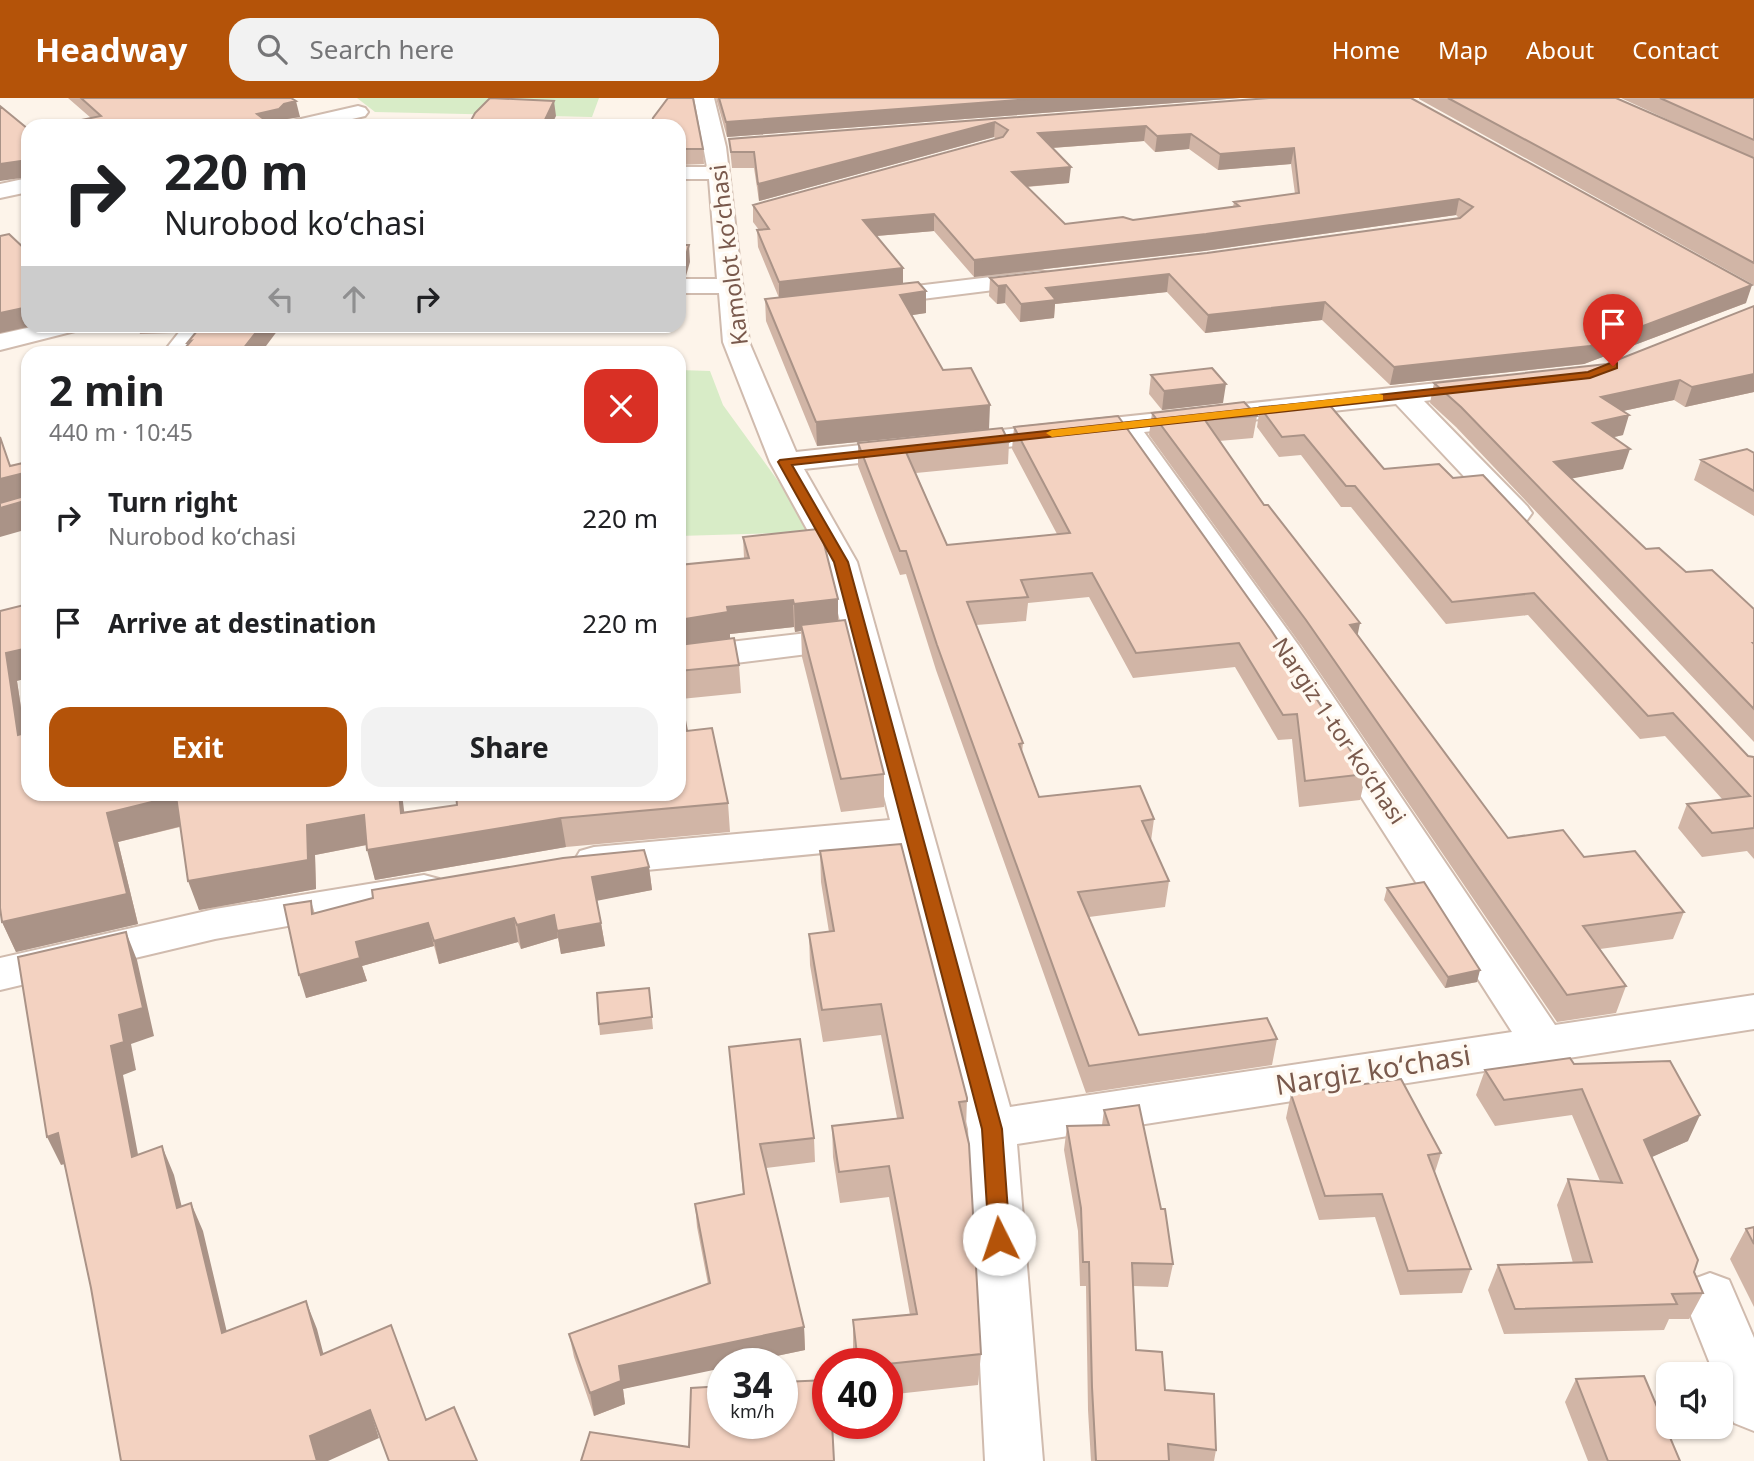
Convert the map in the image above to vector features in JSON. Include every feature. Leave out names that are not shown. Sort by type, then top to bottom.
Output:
[{"type":"street","name":"Kamolot koʻchasi","points":[[708,99],[726,155],[736,217],[740,304],[736,342],[785,462],[841,562],[992,1129],[1014,1461]]},
{"type":"street","points":[[323,119],[351,112]]},
{"type":"street","points":[[686,170],[726,155]]},
{"type":"street","points":[[0,191],[21,186]]},
{"type":"street","points":[[845,301],[1066,275]]},
{"type":"street","points":[[686,288],[740,304]]},
{"type":"street","points":[[0,342],[37,333]]},
{"type":"street","points":[[785,462],[1510,384]]},
{"type":"street","points":[[1403,395],[1536,534]]},
{"type":"street","name":"Nargiz 1-tor ko‘chasi","points":[[1124,425],[1206,534],[1404,829],[1543,1044]]},
{"type":"street","points":[[686,658],[861,637]]},
{"type":"street","points":[[553,867],[738,846],[913,831]]},
{"type":"street","points":[[0,974],[215,924],[460,883]]},
{"type":"street","name":"Nargiz koʻchasi","points":[[992,1129],[1754,1012]]},
{"type":"street","points":[[1710,1296],[1754,1405]]},
{"type":"green space","points":[[357,98],[599,98],[592,117],[375,112]]},
{"type":"green space","points":[[686,370],[710,371],[723,405],[815,532],[686,536]]},
{"type":"building","points":[[81,98],[291,98],[296,101],[284,104],[279,109],[257,114],[264,119],[86,119],[101,116]]},
{"type":"building","points":[[490,98],[554,101],[545,119],[472,119]]},
{"type":"building","points":[[668,98],[693,98],[703,149],[686,149],[686,119],[653,118]]},
{"type":"building","points":[[719,98],[1044,98],[726,122]]},
{"type":"building","points":[[1269,98],[1411,98],[1752,285],[1590,346],[1394,367],[1325,302],[1208,315],[1169,274],[1046,288],[1056,300],[1021,304],[1006,285],[998,286],[990,278],[1207,253],[1460,218],[1473,207],[1459,199],[1206,234],[974,260],[934,214],[863,220],[903,268],[779,282],[757,230],[769,229],[753,205],[1003,137],[1008,130],[995,122],[758,184],[754,152],[731,152],[729,139]],"holes":[[[1146,126],[1157,136],[1191,134],[1220,154],[1294,148],[1299,193],[1234,202],[1239,206],[1133,220],[1123,217],[1065,224],[1012,172],[1071,167],[1038,133]]]},
{"type":"building","points":[[1448,98],[1616,98],[1754,158],[1754,263]]},
{"type":"building","points":[[1660,98],[1754,98],[1754,140]]},
{"type":"building","points":[[0,106],[21,123],[21,161],[0,164]]},
{"type":"building","points":[[9,234],[21,245],[21,308],[0,313],[0,236]]},
{"type":"building","points":[[918,282],[926,291],[900,295],[943,370],[971,368],[990,405],[816,422],[765,299]]},
{"type":"building","points":[[1754,306],[1754,374],[1692,387],[1680,380],[1601,397],[1629,415],[1593,423],[1630,449],[1554,462],[1646,549],[1659,548],[1686,572],[1712,570],[1754,609],[1754,709],[1461,407],[1434,383],[1607,364]]},
{"type":"building","points":[[195,333],[256,333],[245,346],[187,346],[191,341],[188,342]]},
{"type":"building","points":[[1212,368],[1226,384],[1164,391],[1151,375]]},
{"type":"building","points":[[1244,402],[1257,416],[1205,420],[1264,505],[1268,505],[1360,623],[1350,625],[1508,838],[1563,830],[1584,857],[1635,851],[1684,912],[1583,926],[1626,986],[1567,995],[1306,620],[1152,413]]},
{"type":"building","points":[[1327,402],[1384,469],[1439,464],[1453,478],[1483,475],[1748,756],[1754,757],[1754,828],[1712,833],[1687,804],[1750,796],[1673,713],[1648,716],[1534,593],[1452,602],[1355,486],[1346,486],[1304,435],[1282,437],[1260,407]]},
{"type":"building","points":[[1118,416],[1271,630],[1366,774],[1305,781],[1297,714],[1283,715],[1239,643],[1136,653],[1092,573],[1021,580],[1028,597],[967,602],[1023,743],[1019,744],[1039,797],[1140,786],[1154,819],[1142,821],[1169,881],[1078,892],[1139,1035],[1267,1018],[1277,1039],[1089,1066],[937,645],[906,551],[900,551],[858,443],[1002,428],[1009,442],[906,452],[947,545],[1070,533],[1014,427]]},
{"type":"building","points":[[0,437],[10,466],[21,463],[21,497],[20,474],[0,479]]},
{"type":"building","points":[[1747,449],[1754,453],[1754,491],[1701,460]]},
{"type":"building","points":[[21,497],[21,502],[0,508],[0,503]]},
{"type":"building","points":[[818,529],[838,599],[794,604],[793,600],[727,607],[728,612],[686,619],[686,564],[749,558],[743,537]]},
{"type":"building","points":[[21,606],[21,650],[6,653],[18,735],[21,734],[21,801],[156,801],[107,813],[127,894],[2,922],[0,908],[0,611]]},
{"type":"building","points":[[845,620],[884,774],[841,779],[801,625]]},
{"type":"building","points":[[734,638],[739,665],[686,670],[686,644]]},
{"type":"building","points":[[686,726],[687,731],[712,728],[728,803],[561,818],[367,850],[364,815],[307,825],[308,860],[188,881],[177,801],[400,801],[401,813],[457,805],[457,801],[686,801]]},
{"type":"building","points":[[901,844],[967,1098],[967,1101],[959,1102],[969,1144],[981,1354],[903,1362],[903,1348],[856,1348],[853,1320],[917,1314],[889,1166],[839,1172],[832,1126],[903,1118],[881,1004],[822,1010],[809,934],[834,931],[820,851]]},
{"type":"building","points":[[644,850],[649,867],[592,877],[601,923],[557,931],[554,915],[517,925],[514,918],[434,941],[428,923],[356,942],[360,958],[299,975],[284,905],[311,901],[312,914],[373,898],[372,890],[563,858]]},
{"type":"building","points":[[1424,882],[1480,970],[1448,977],[1387,888]]},
{"type":"building","points":[[126,932],[143,1008],[119,1015],[124,1042],[111,1046],[132,1157],[162,1146],[177,1208],[191,1203],[222,1333],[306,1301],[321,1355],[391,1325],[426,1420],[454,1407],[477,1461],[389,1461],[370,1410],[310,1436],[317,1461],[121,1461],[91,1288],[58,1133],[47,1137],[18,957]]},
{"type":"building","points":[[649,988],[652,1017],[599,1024],[597,993]]},
{"type":"building","points":[[800,1039],[814,1138],[760,1144],[804,1327],[619,1366],[621,1381],[590,1393],[569,1334],[710,1283],[695,1204],[744,1194],[729,1047]]},
{"type":"building","points":[[1570,1058],[1574,1064],[1670,1061],[1700,1115],[1644,1140],[1698,1260],[1694,1272],[1703,1293],[1672,1294],[1677,1304],[1515,1309],[1498,1265],[1592,1262],[1568,1179],[1622,1183],[1582,1089],[1504,1100],[1485,1070]]},
{"type":"building","points":[[1401,1079],[1441,1153],[1428,1155],[1471,1269],[1408,1271],[1382,1194],[1325,1196],[1291,1094]]},
{"type":"building","points":[[1139,1105],[1161,1209],[1165,1209],[1173,1264],[1132,1263],[1136,1350],[1162,1352],[1165,1390],[1214,1394],[1216,1450],[1168,1444],[1169,1461],[1096,1461],[1089,1262],[1083,1262],[1081,1208],[1067,1126],[1109,1125],[1104,1110]]},
{"type":"building","points":[[1754,1227],[1754,1244],[1746,1229]]},
{"type":"building","points":[[1644,1376],[1656,1404],[1656,1439],[1671,1439],[1680,1461],[1608,1461],[1576,1379]]},
{"type":"building","points":[[798,1381],[812,1381],[812,1439],[833,1439],[834,1461],[581,1461],[590,1432],[689,1447],[691,1388],[707,1387],[707,1439],[798,1439]]},
{"type":"slow traffic","points":[[1052,433],[1379,398]]},
{"type":"route","points":[[999,1239],[992,1129],[841,562],[785,462],[1590,375],[1613,366]]}]
